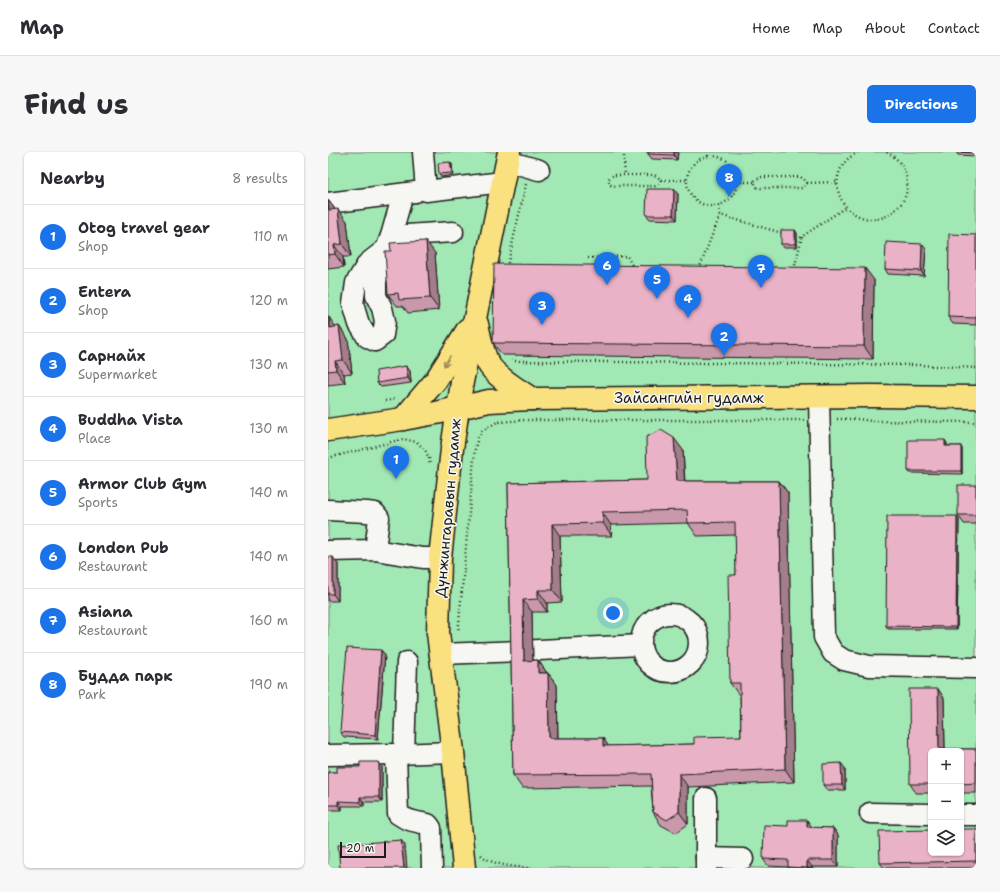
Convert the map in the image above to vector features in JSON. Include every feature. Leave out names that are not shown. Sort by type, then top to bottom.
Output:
[{"type":"main road","name":"Дүнжингаравын гудамж","points":[[464,868],[454,752],[438,633],[440,558],[452,449],[462,382],[507,165]]},
{"type":"main road","points":[[476,316],[483,350],[488,364],[502,379],[532,399]]},
{"type":"main road","points":[[403,419],[436,380],[476,316]]},
{"type":"main road","name":"Зайсангийн гудамж","points":[[328,430],[403,419],[489,402],[532,399],[871,396],[976,397]]},
{"type":"main road","name":"Зайсангийн гудамж","points":[[328,443],[403,419]]},
{"type":"street","points":[[423,152],[426,190]]},
{"type":"street","points":[[328,203],[426,190],[507,165],[535,168]]},
{"type":"street","points":[[403,194],[389,243],[453,232]]},
{"type":"street","points":[[818,397],[824,637],[833,653],[844,660],[869,666],[976,668]]},
{"type":"street","points":[[328,499],[328,510],[375,513],[378,518],[375,550]]},
{"type":"street","points":[[328,551],[375,550],[423,558],[440,558]]},
{"type":"street","points":[[440,654],[641,644]]},
{"type":"street","points":[[407,662],[400,754],[398,814],[403,818],[428,824],[431,828],[432,868]]},
{"type":"street","points":[[328,755],[454,752]]},
{"type":"street","points":[[706,798],[706,863],[743,859]]},
{"type":"street","points":[[870,813],[928,814]]},
{"type":"street","points":[[964,815],[976,815]]},
{"type":"path","points":[[624,152],[625,174]]},
{"type":"path","points":[[847,152],[851,156]]},
{"type":"path","points":[[858,152],[851,156],[842,168],[837,182],[838,191],[841,200],[846,207],[853,213],[870,219],[879,219],[888,216],[902,204],[906,195],[907,177],[904,168],[899,161],[886,152]]},
{"type":"path","points":[[712,156],[720,157],[733,167],[737,182],[736,190],[732,197],[719,206],[711,206],[703,205],[696,201],[687,188],[686,180],[688,172],[698,160],[712,156]]},
{"type":"path","points":[[506,270],[535,168]]},
{"type":"path","points":[[661,180],[655,186],[616,186],[611,185],[608,180],[610,176],[615,174],[654,174],[661,180],[686,180]]},
{"type":"path","points":[[737,182],[754,182],[761,176],[800,177],[804,179],[806,183]]},
{"type":"path","points":[[754,182],[757,187],[761,188],[801,188],[804,187],[806,183]]},
{"type":"path","points":[[806,183],[837,182]]},
{"type":"path","points":[[698,272],[720,215],[719,206]]},
{"type":"path","points":[[797,240],[846,207]]},
{"type":"path","points":[[720,215],[782,232]]},
{"type":"path","points":[[794,272],[802,236]]},
{"type":"path","points":[[588,258],[627,256],[637,273]]},
{"type":"path","points":[[511,361],[918,365],[976,368]]},
{"type":"path","points":[[489,427],[497,422],[525,420],[858,419],[871,421],[976,422]]},
{"type":"green space","points":[[328,152],[976,152],[976,868],[328,868]]},
{"type":"building","points":[[648,152],[674,152],[674,155],[648,154]]},
{"type":"building","points":[[450,162],[452,173],[439,174],[438,163]]},
{"type":"building","points":[[647,189],[674,189],[673,215],[646,215]]},
{"type":"building","points":[[328,202],[329,210],[338,209],[342,244],[334,245],[335,254],[328,255]]},
{"type":"building","points":[[781,230],[795,230],[795,244],[781,244]]},
{"type":"building","points":[[949,234],[976,235],[976,318],[948,317]]},
{"type":"building","points":[[426,241],[430,298],[399,300],[398,293],[388,294],[385,251],[391,251],[390,243]]},
{"type":"building","points":[[886,242],[922,244],[921,271],[885,269]]},
{"type":"building","points":[[494,264],[865,268],[864,346],[493,343]]},
{"type":"building","points":[[328,317],[330,328],[339,326],[343,360],[335,361],[336,370],[328,371]]},
{"type":"building","points":[[406,366],[408,378],[377,383],[376,371]]},
{"type":"building","points":[[661,430],[674,438],[677,481],[779,481],[785,769],[679,774],[679,812],[667,820],[653,812],[651,774],[513,775],[508,483],[647,480],[646,437]],"holes":[[[687,510],[688,523],[735,522],[736,575],[728,575],[730,683],[740,683],[741,736],[694,737],[694,744],[603,746],[603,738],[549,738],[548,673],[538,673],[538,660],[524,661],[523,600],[538,599],[538,590],[553,590],[552,524],[603,523],[602,512]]]},
{"type":"building","points":[[908,440],[945,440],[945,446],[961,446],[961,471],[908,471]]},
{"type":"building","points":[[958,485],[976,485],[976,515],[958,515]]},
{"type":"building","points":[[887,516],[957,516],[956,627],[886,626]]},
{"type":"building","points":[[328,557],[333,557],[333,594],[328,594]]},
{"type":"building","points":[[347,648],[381,650],[375,735],[340,732]]},
{"type":"building","points":[[909,689],[938,689],[939,748],[928,748],[928,784],[910,784]]},
{"type":"building","points":[[964,749],[976,749],[976,783],[964,784]]},
{"type":"building","points":[[360,762],[379,762],[379,797],[360,797],[360,802],[338,801],[338,805],[328,805],[328,772],[337,772],[337,767],[360,767]]},
{"type":"building","points":[[841,763],[842,785],[823,785],[823,764]]},
{"type":"building","points":[[788,820],[807,820],[807,827],[833,828],[833,860],[807,860],[807,868],[788,867],[788,860],[763,859],[764,825],[788,826]]},
{"type":"building","points":[[964,829],[976,829],[976,861],[880,863],[879,831],[928,830],[928,856],[964,856]]},
{"type":"building","points":[[401,840],[404,868],[340,868],[338,845]]},
{"type":"place","name":"Будда парк","points":[[729,197]]},
{"type":"place","name":"London Pub","points":[[607,285]]},
{"type":"place","name":"Asiana","points":[[761,288]]},
{"type":"place","name":"Armor Club Gym","points":[[657,299]]},
{"type":"place","name":"Buddha Vista","points":[[688,318]]},
{"type":"place","name":"Сарнайх","points":[[542,325]]},
{"type":"place","name":"Entera","points":[[724,356]]},
{"type":"place","name":"Otog travel gear","points":[[396,479]]}]
